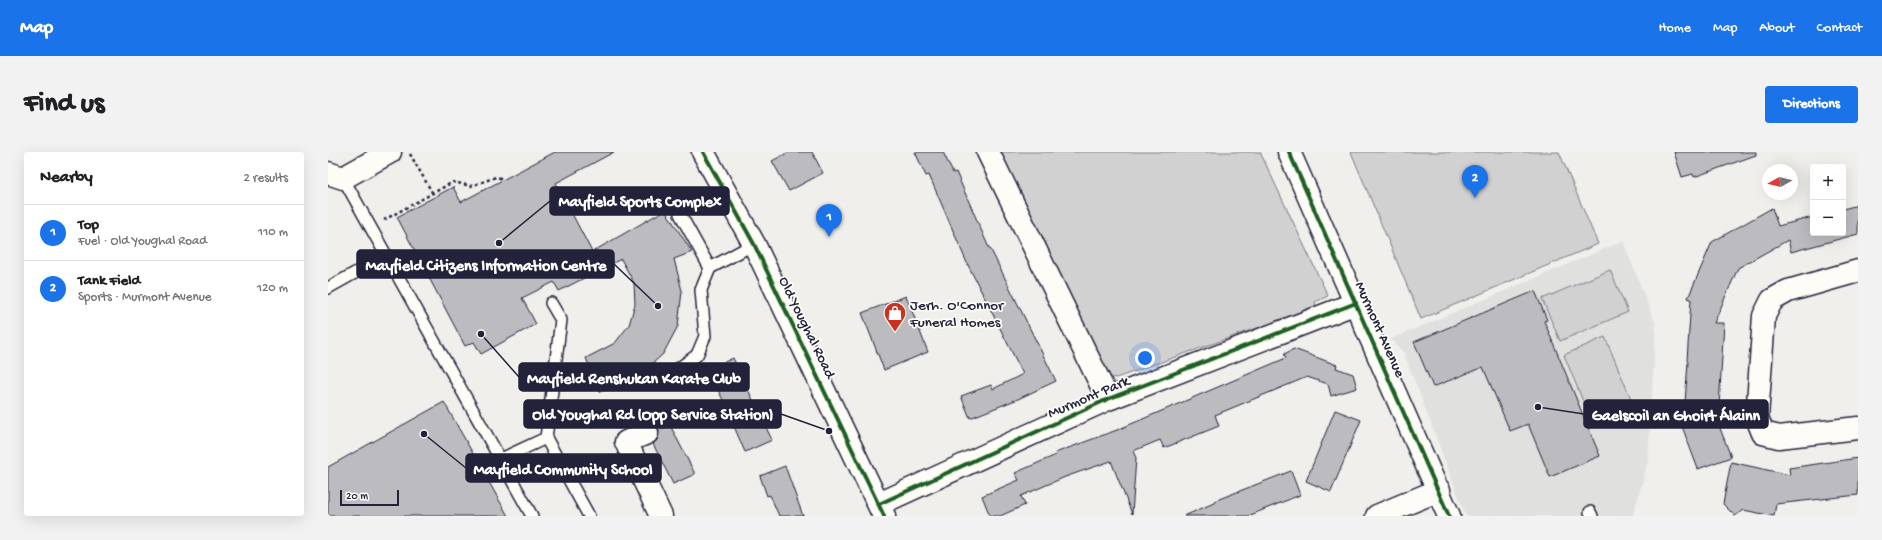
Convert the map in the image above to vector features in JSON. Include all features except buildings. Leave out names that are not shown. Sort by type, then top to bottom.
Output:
[{"type":"street","points":[[335,176],[390,152]]},
{"type":"street","name":"Old Youghal Road","points":[[703,152],[754,244],[881,510]]},
{"type":"street","points":[[988,152],[1108,399]]},
{"type":"street","name":"Murmont Avenue","points":[[1289,152],[1449,516]]},
{"type":"street","points":[[1858,271],[1788,291],[1772,300],[1764,316],[1757,418],[1763,433],[1779,437],[1858,428]]},
{"type":"street","name":"Murmont Park","points":[[881,510],[1108,399],[1356,302]]},
{"type":"street","points":[[647,433],[626,442],[661,516]]},
{"type":"street","points":[[1377,516],[1438,490]]},
{"type":"lane","points":[[335,176],[371,227],[532,516]]},
{"type":"lane","points":[[680,214],[710,268]]},
{"type":"lane","points":[[678,369],[696,355],[705,336],[701,290],[710,268],[754,244]]},
{"type":"lane","points":[[328,288],[387,255]]},
{"type":"lane","points":[[551,303],[561,320],[546,438],[589,516]]},
{"type":"lane","points":[[501,459],[546,438]]},
{"type":"path","points":[[409,152],[433,194]]},
{"type":"path","points":[[371,227],[453,182],[471,186],[496,177],[504,179]]},
{"type":"shaded area","points":[[1000,152],[1260,152],[1328,296],[1315,302],[1316,307],[1116,378],[1107,376]]},
{"type":"shaded area","points":[[1351,152],[1559,152],[1598,244],[1421,319]]},
{"type":"shaded area","points":[[1623,241],[1656,325],[1648,461],[1633,516],[1466,516],[1404,353],[1391,339]]},
{"type":"shaded area","points":[[1610,270],[1628,312],[1560,341],[1542,299]]},
{"type":"shaded area","points":[[1605,337],[1634,406],[1592,423],[1564,355]]},
{"type":"cycle path","points":[[703,152],[754,244],[884,516]]},
{"type":"cycle path","points":[[1289,152],[1449,516]]},
{"type":"cycle path","points":[[879,504],[1108,399],[1356,303]]},
{"type":"place","name":"Tank Field","points":[[1475,198]]},
{"type":"place","name":"Top","points":[[829,237]]},
{"type":"place","name":"Mayfield Sports Complex","points":[[499,243]]},
{"type":"place","name":"Mayfield Citizens Information Centre","points":[[658,306]]},
{"type":"place","name":"Jerh. O'Connor Funeral Homes","points":[[895,332]]},
{"type":"place","name":"Mayfield Renshukan Karate Club","points":[[481,334]]},
{"type":"place","name":"Gaelscoil an Ghoirt Álainn","points":[[1538,407]]},
{"type":"place","name":"Old Youghal Rd (Opp Service Station)","points":[[829,431]]},
{"type":"place","name":"Mayfield Community School","points":[[424,434]]}]
